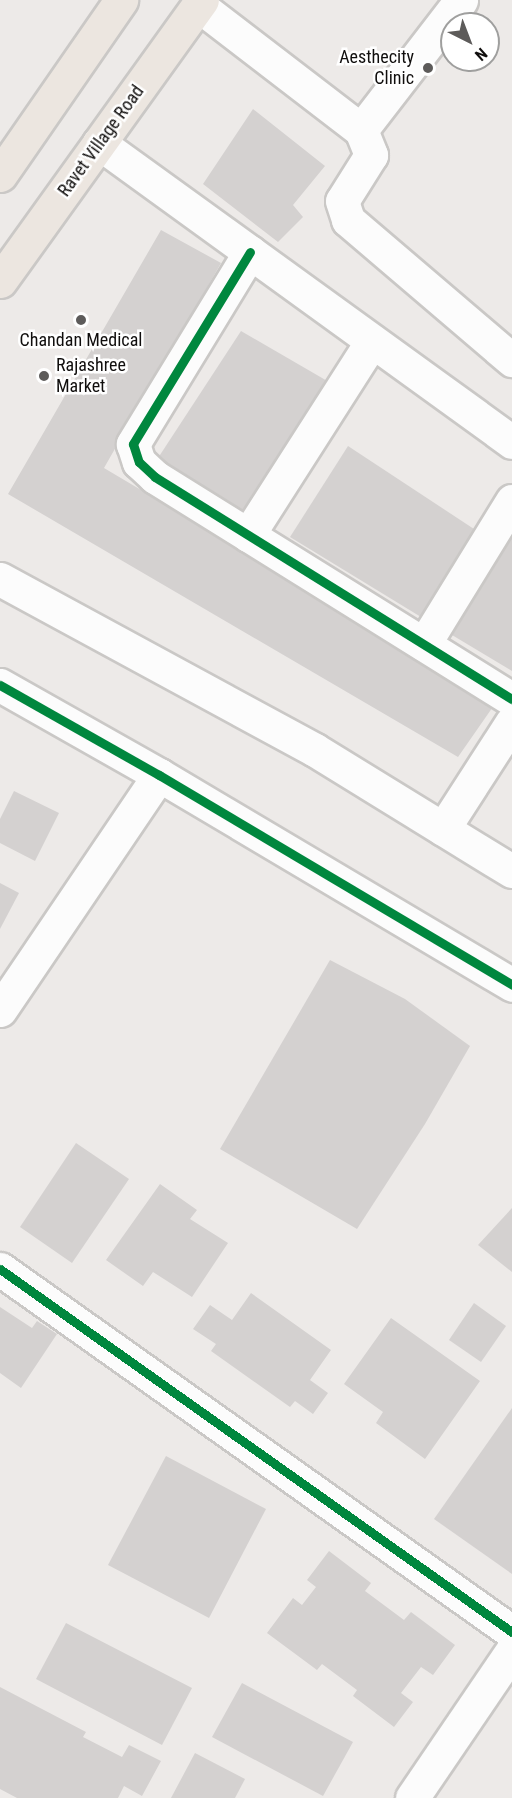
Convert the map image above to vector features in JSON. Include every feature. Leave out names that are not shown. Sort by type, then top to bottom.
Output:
[{"type":"main road","points":[[0,175],[121,0]]},
{"type":"main road","name":"Ravet Village Road","points":[[0,281],[200,2]]},
{"type":"street","points":[[361,130],[461,0]]},
{"type":"street","points":[[200,2],[361,130],[370,155],[342,201],[348,220],[512,360]]},
{"type":"street","points":[[99,143],[512,442]]},
{"type":"street","points":[[250,252],[133,444],[139,462],[154,477],[512,699]]},
{"type":"street","points":[[248,535],[372,340]]},
{"type":"street","points":[[424,644],[512,501]]},
{"type":"street","points":[[0,579],[315,750],[512,871]]},
{"type":"street","points":[[0,684],[159,775],[512,985]]},
{"type":"street","points":[[443,829],[512,722]]},
{"type":"street","points":[[0,1010],[159,775]]},
{"type":"street","points":[[0,1269],[512,1632]]},
{"type":"street","points":[[412,1798],[512,1652]]},
{"type":"building","points":[[253,109],[325,166],[293,205],[303,217],[278,242],[203,184]]},
{"type":"building","points":[[161,230],[221,263],[104,468],[497,701],[458,757],[8,494]]},
{"type":"building","points":[[241,331],[329,382],[249,516],[158,458]]},
{"type":"building","points":[[348,446],[474,529],[421,617],[290,537]]},
{"type":"building","points":[[512,523],[512,671],[447,632]]},
{"type":"building","points":[[14,791],[59,813],[35,861],[0,843],[0,819]]},
{"type":"building","points":[[0,883],[19,893],[0,929]]},
{"type":"building","points":[[330,960],[405,999],[470,1046],[425,1124],[357,1229],[220,1149]]},
{"type":"building","points":[[76,1143],[129,1179],[72,1263],[20,1227]]},
{"type":"building","points":[[160,1184],[197,1210],[190,1219],[228,1243],[192,1297],[153,1272],[143,1286],[106,1260]]},
{"type":"building","points":[[512,1208],[512,1272],[478,1245]]},
{"type":"building","points":[[251,1293],[331,1350],[310,1380],[328,1393],[313,1414],[295,1401],[290,1407],[211,1351],[216,1344],[193,1329],[210,1305],[232,1320]]},
{"type":"building","points":[[474,1303],[506,1326],[481,1362],[449,1340]]},
{"type":"building","points":[[0,1307],[32,1328],[37,1321],[57,1334],[21,1388],[0,1373]]},
{"type":"building","points":[[391,1318],[480,1381],[425,1459],[376,1423],[383,1412],[344,1384]]},
{"type":"building","points":[[512,1408],[512,1574],[434,1519]]},
{"type":"building","points":[[166,1456],[266,1509],[209,1618],[108,1565]]},
{"type":"building","points":[[329,1551],[371,1583],[365,1591],[404,1620],[411,1612],[455,1645],[433,1675],[421,1667],[401,1693],[413,1702],[394,1727],[353,1696],[357,1690],[322,1664],[317,1670],[267,1633],[293,1598],[302,1605],[316,1587],[307,1580]]},
{"type":"building","points":[[66,1623],[192,1688],[162,1745],[36,1679]]},
{"type":"building","points":[[242,1683],[353,1742],[323,1796],[212,1737]]},
{"type":"building","points":[[0,1687],[86,1732],[83,1737],[122,1757],[129,1745],[161,1761],[142,1796],[124,1786],[118,1798],[17,1798],[0,1789]]},
{"type":"building","points":[[195,1753],[245,1779],[235,1798],[171,1798]]},
{"type":"cycle path","points":[[250,252],[133,444],[139,462],[155,477],[512,699]]},
{"type":"cycle path","points":[[0,685],[159,775],[512,985]]},
{"type":"cycle path","points":[[0,1269],[512,1632]]},
{"type":"place","name":"Aesthecity Clinic","points":[[428,68]]},
{"type":"place","name":"Chandan Medical","points":[[81,320]]},
{"type":"place","name":"Rajashree Market","points":[[44,376]]}]
